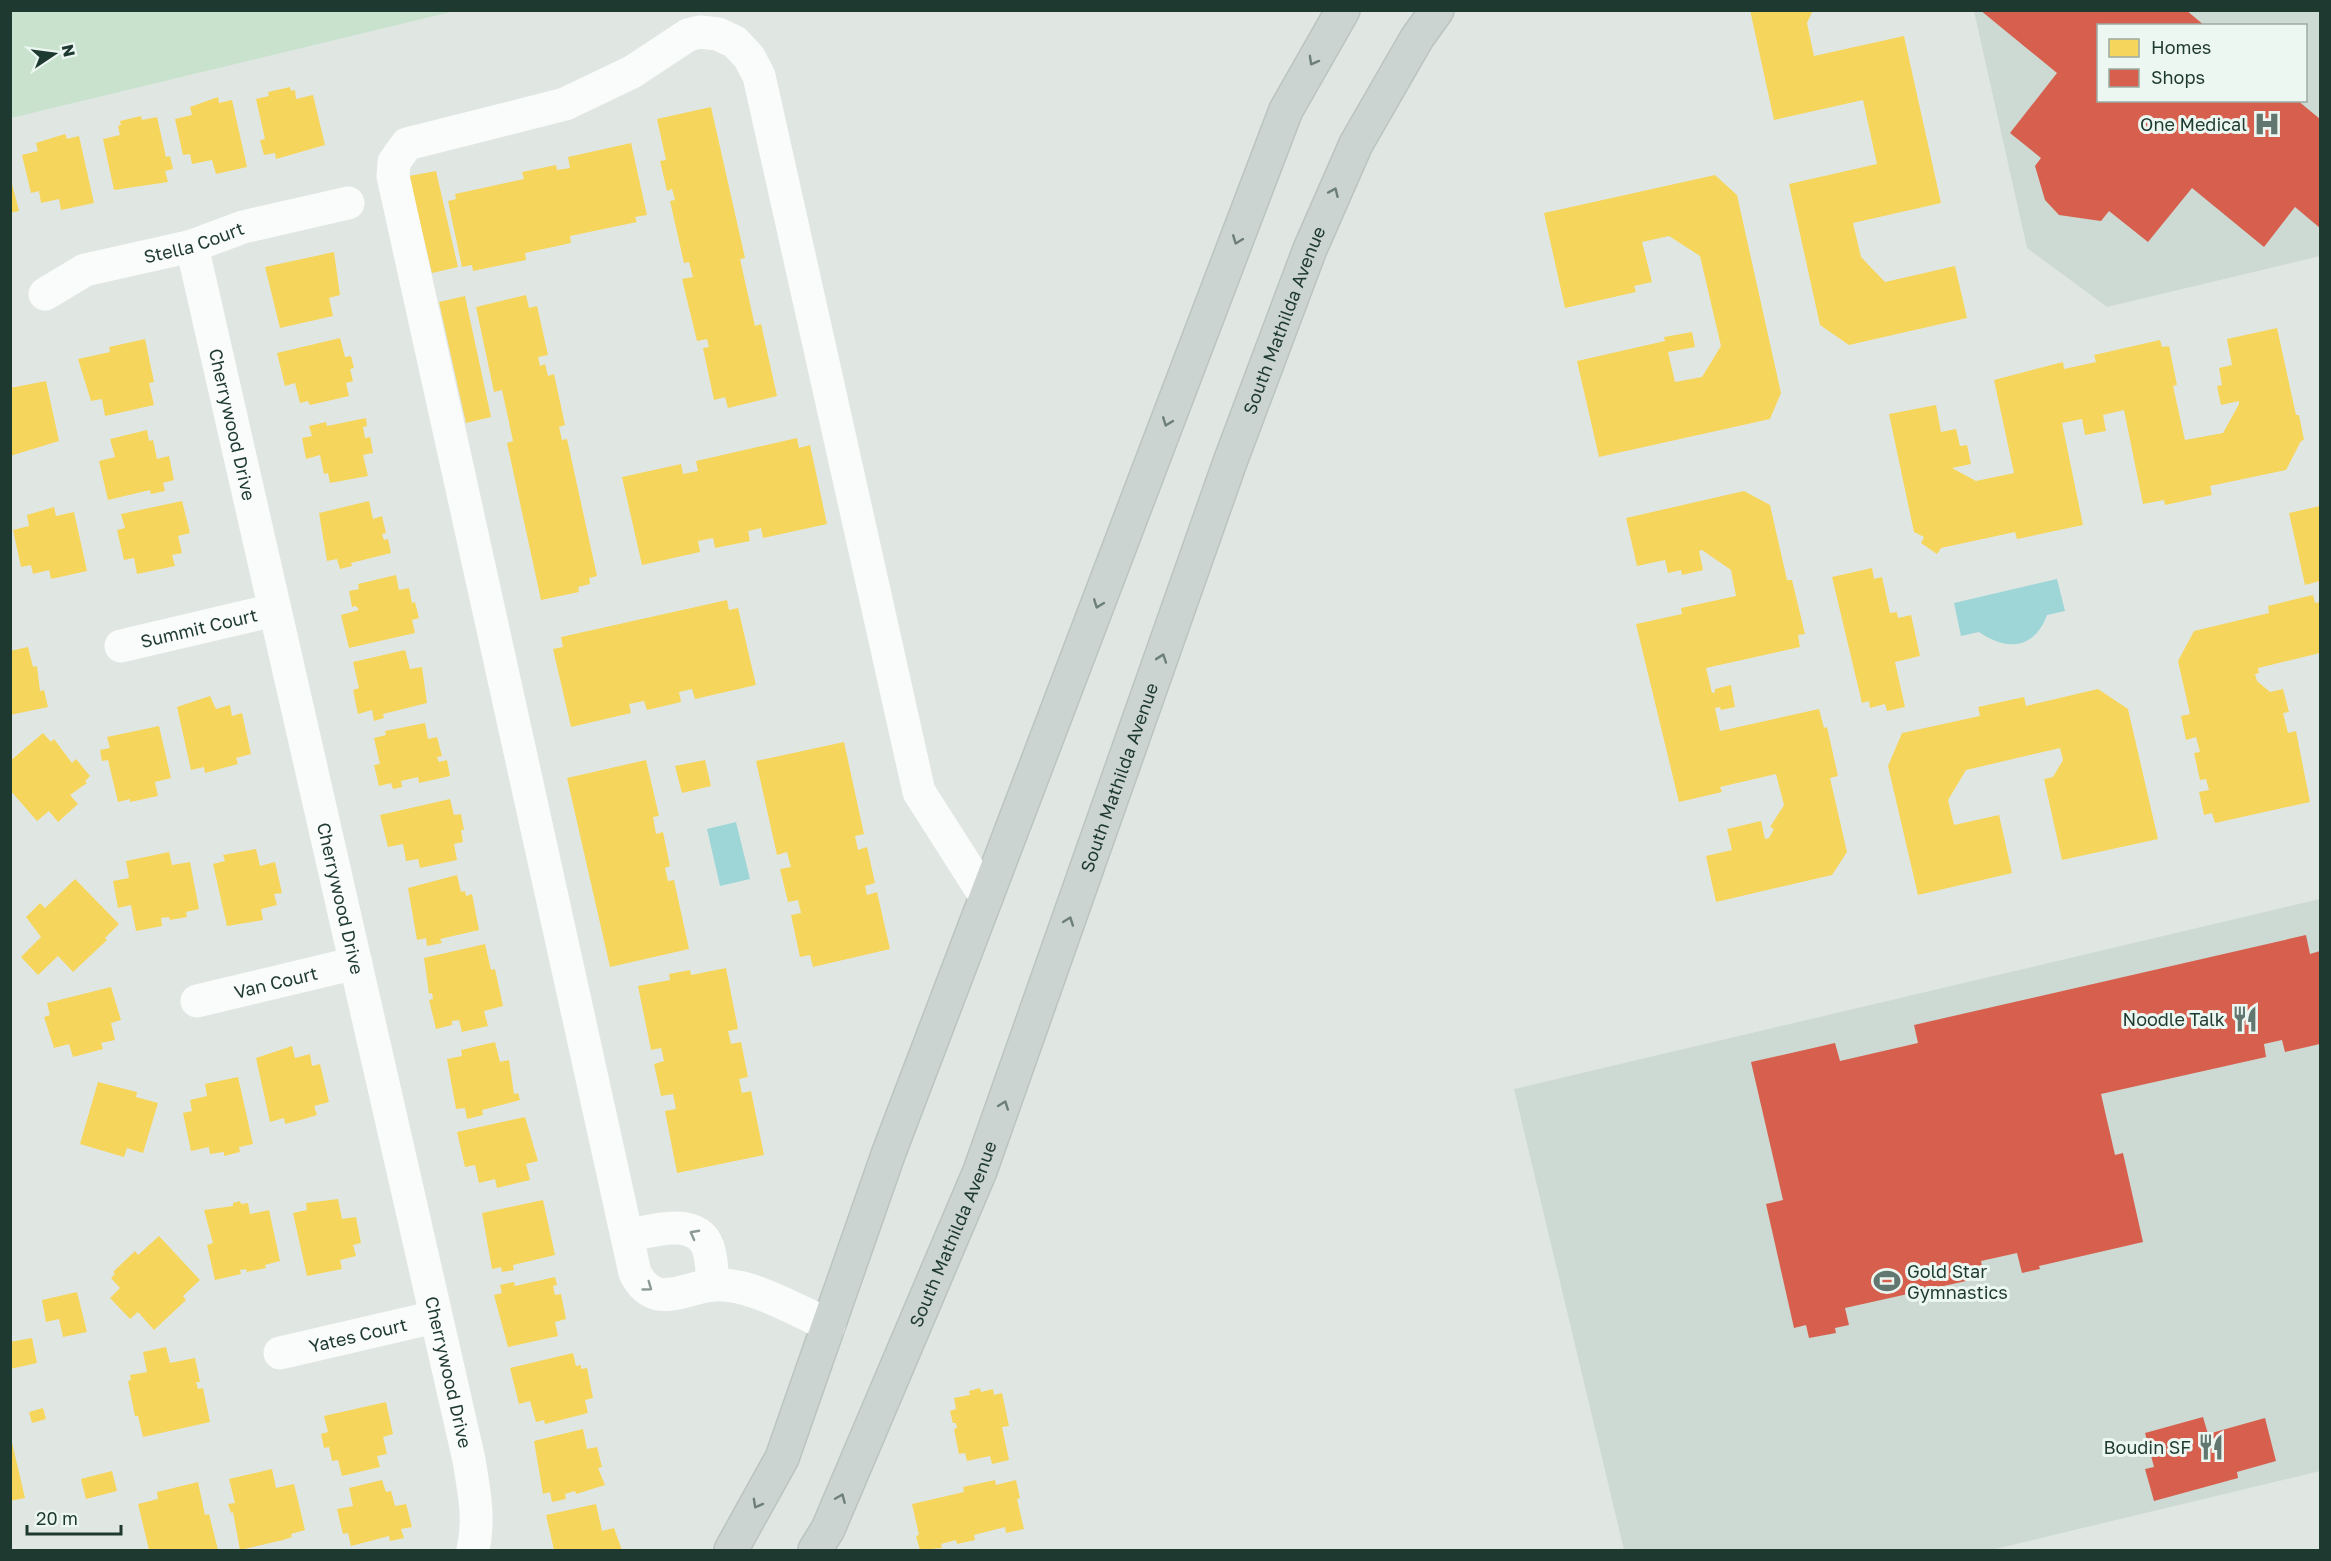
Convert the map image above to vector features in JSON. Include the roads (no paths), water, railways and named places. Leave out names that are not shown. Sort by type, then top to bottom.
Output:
[{"type":"main road","points":[[731,1551],[782,1458],[889,1152],[1286,110],[1343,10]]},
{"type":"main road","name":"South Mathilda Avenue","points":[[815,1551],[828,1529],[980,1171],[1230,462],[1310,249],[1356,144],[1417,38],[1437,10]]},
{"type":"street","points":[[829,1325],[750,1290],[713,1285],[671,1294],[648,1290],[635,1273],[393,176],[394,162],[407,144],[565,104],[632,72],[688,35],[718,34],[735,42],[749,57],[759,77],[920,792],[986,897]]},
{"type":"street","name":"Stella Court","points":[[45,294],[85,270],[192,246],[243,227],[348,203]]},
{"type":"street","name":"Cherrywood Drive","points":[[192,246],[469,1460],[477,1508],[477,1534],[473,1551]]},
{"type":"street","name":"Summit Court","points":[[121,646],[274,610]]},
{"type":"street","name":"Van Court","points":[[197,1001],[356,963]]},
{"type":"street","points":[[627,1236],[674,1228],[696,1234],[704,1240],[708,1248],[713,1285]]},
{"type":"street","name":"Yates Court","points":[[280,1353],[435,1317]]},
{"type":"water","points":[[2057,579],[2065,611],[2047,615],[2035,635],[2027,641],[2009,644],[1989,638],[1979,632],[1961,636],[1954,603]]},
{"type":"water","points":[[736,822],[750,879],[720,886],[707,829]]},
{"type":"place","name":"One Medical","points":[[2267,124]]},
{"type":"place","name":"Noodle Talk","points":[[2245,1019]]},
{"type":"place","name":"Gold Star Gymnastics","points":[[1887,1281]]},
{"type":"place","name":"Boudin SF","points":[[2211,1447]]}]
